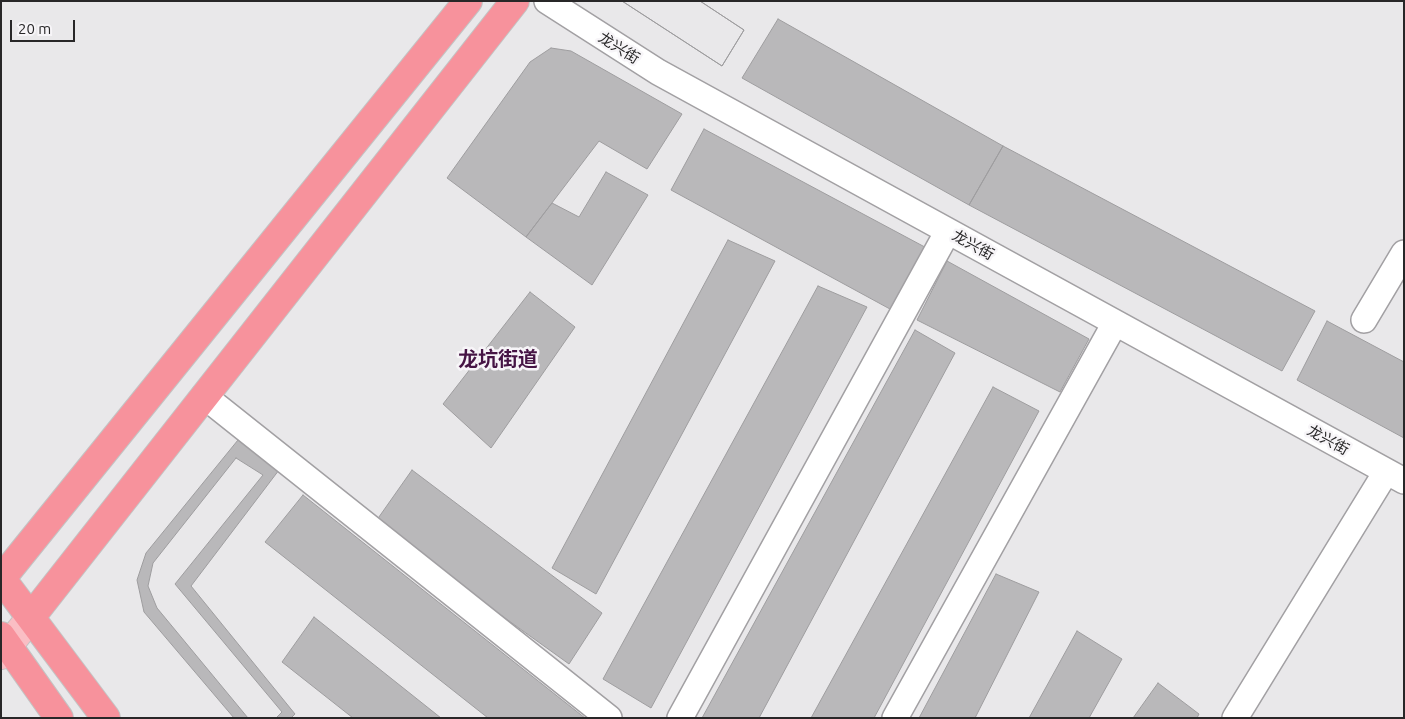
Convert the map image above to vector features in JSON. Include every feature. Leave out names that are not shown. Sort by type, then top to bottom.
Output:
[{"type":"highway","points":[[106,718],[1,578],[468,1]]},
{"type":"highway","points":[[31,617],[515,1]]},
{"type":"highway","points":[[4,645],[59,718]]},
{"type":"main road","points":[[4,645],[31,617]]},
{"type":"street","name":"龙兴街","points":[[546,1],[658,72],[1395,477]]},
{"type":"street","points":[[680,718],[948,231]]},
{"type":"street","points":[[1364,320],[1404,252]]},
{"type":"street","points":[[895,718],[1115,323]]},
{"type":"street","points":[[204,396],[609,718]]},
{"type":"street","points":[[1235,718],[1395,477]]},
{"type":"building","points":[[622,1],[700,1],[744,30],[722,66]]},
{"type":"building","points":[[622,1],[700,1],[744,30],[722,66]]},
{"type":"building","points":[[778,19],[1003,146],[969,205],[742,78]]},
{"type":"building","points":[[551,48],[571,51],[682,114],[647,169],[599,141],[526,237],[447,178],[530,62]]},
{"type":"building","points":[[704,129],[936,253],[901,315],[671,190]]},
{"type":"building","points":[[1003,146],[1315,311],[1282,371],[969,205]]},
{"type":"building","points":[[606,172],[648,195],[592,285],[526,237],[552,203],[579,217]]},
{"type":"building","points":[[728,240],[775,261],[596,594],[552,568]]},
{"type":"building","points":[[947,261],[1089,339],[1060,392],[917,320]]},
{"type":"building","points":[[818,286],[867,307],[651,708],[603,679]]},
{"type":"building","points":[[530,292],[575,327],[491,448],[443,404]]},
{"type":"building","points":[[1327,321],[1404,362],[1404,438],[1297,380]]},
{"type":"building","points":[[915,330],[955,353],[759,718],[702,718]]},
{"type":"building","points":[[993,387],[1039,411],[874,718],[811,718]]},
{"type":"building","points":[[238,440],[279,470],[191,586],[295,714],[291,718],[234,718],[144,612],[137,580],[146,553]]},
{"type":"building","points":[[236,458],[263,475],[175,584],[282,712],[276,718],[248,718],[157,608],[148,586],[153,563]]},
{"type":"building","points":[[412,470],[602,613],[569,664],[374,524]]},
{"type":"building","points":[[303,495],[585,718],[488,718],[265,542]]},
{"type":"building","points":[[996,574],[1039,592],[975,718],[919,718]]},
{"type":"building","points":[[314,617],[441,718],[353,718],[282,662]]},
{"type":"building","points":[[1077,631],[1122,659],[1089,718],[1029,718]]},
{"type":"building","points":[[1158,683],[1199,714],[1197,718],[1133,718]]},
{"type":"district","name":"龙坑街道","points":[[498,359]]}]
